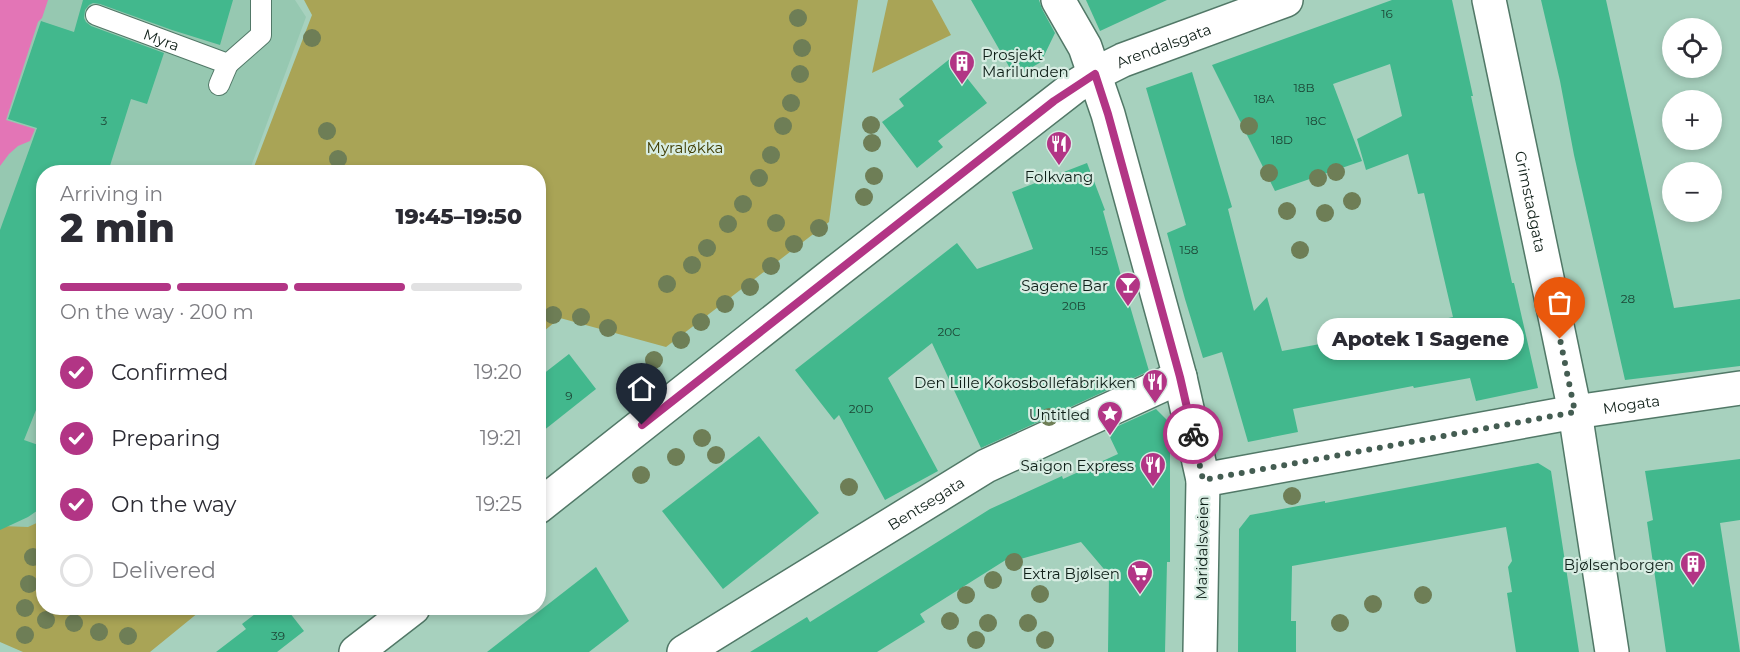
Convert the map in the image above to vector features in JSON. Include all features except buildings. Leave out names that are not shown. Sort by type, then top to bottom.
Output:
[{"type":"street","name":"Maridalsveien","points":[[1058,0],[1085,47],[1108,114],[1180,377],[1203,480],[1200,652]]},
{"type":"street","name":"Arendalsgata","points":[[546,501],[1054,101],[1095,74],[1123,60],[1286,0]]},
{"type":"street","name":"Grimstadgata","points":[[1489,0],[1575,412],[1612,652]]},
{"type":"street","name":"Bentsegata","points":[[697,648],[987,466],[1180,377]]},
{"type":"street","name":"Mogata","points":[[1203,480],[1575,412],[1740,388]]},
{"type":"street","points":[[356,652],[404,615]]},
{"type":"lane","points":[[219,85],[228,64],[261,35],[261,0]]},
{"type":"lane","name":"Myra","points":[[96,15],[228,64]]},
{"type":"shaded area","points":[[0,0],[295,0],[306,17],[252,165],[36,165],[36,549],[0,545]]},
{"type":"shaded area","points":[[0,0],[48,0],[42,18],[38,22],[6,120],[35,129],[30,141],[18,146],[0,166]]},
{"type":"green space","name":"Myraløkka","points":[[304,0],[858,0],[829,222],[666,347],[560,318],[546,329],[546,165],[255,165],[312,15]]},
{"type":"green space","points":[[888,0],[932,0],[951,35],[872,73]]},
{"type":"green space","points":[[36,523],[36,615],[195,615],[150,652],[23,652],[0,642],[0,526],[28,527]]},
{"type":"way so far","points":[[1193,434],[1203,480],[1575,412],[1560,339]]},
{"type":"place","name":"Prosjekt Marilunden","points":[[962,86]]},
{"type":"place","name":"Folkvang","points":[[1059,167]]},
{"type":"place","name":"Sagene Bar","points":[[1128,308]]},
{"type":"place","name":"Apotek 1 Sagene","points":[[1560,339]]},
{"type":"place","name":"Den Lille Kokosbollefabrikken","points":[[1155,405]]},
{"type":"place","name":"Untitled","points":[[1110,437]]},
{"type":"place","name":"Saigon Express","points":[[1153,488]]},
{"type":"place","name":"Bjølsenborgen","points":[[1693,587]]},
{"type":"place","name":"Extra Bjølsen","points":[[1140,596]]},
{"type":"route","points":[[642,425],[1054,101],[1095,74],[1180,377],[1193,434]]}]
